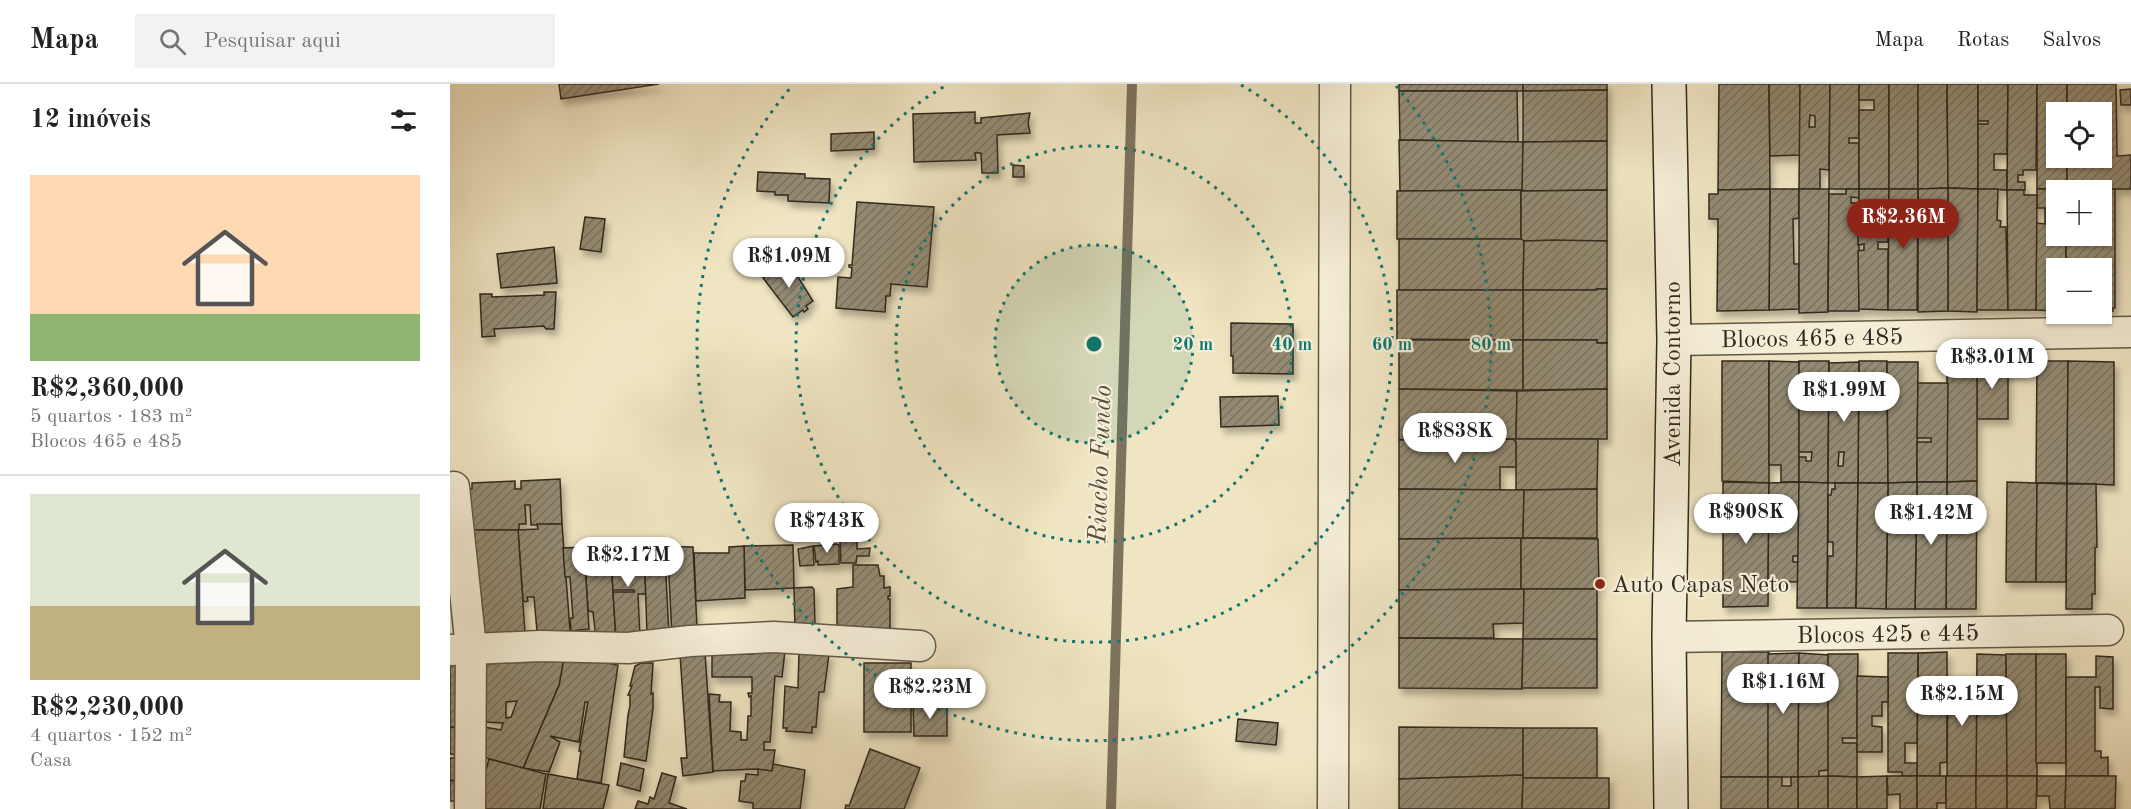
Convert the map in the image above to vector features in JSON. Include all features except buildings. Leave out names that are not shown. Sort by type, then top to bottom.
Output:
[{"type":"street","points":[[1333,809],[1335,84]]},
{"type":"street","name":"Avenida Contorno","points":[[1669,84],[1674,340],[1669,637],[1671,809]]},
{"type":"street","name":"Blocos 465 e 485","points":[[1674,340],[2131,332]]},
{"type":"street","points":[[453,487],[470,809]]},
{"type":"street","name":"Blocos 425 e 445","points":[[1669,637],[2108,630]]},
{"type":"street","points":[[460,649],[540,646],[628,648],[690,641],[774,637],[920,646]]},
{"type":"waterway","name":"Riacho Fundo","points":[[1111,809],[1132,84]]},
{"type":"place","name":"Auto Capas Neto","points":[[1600,584]]}]
